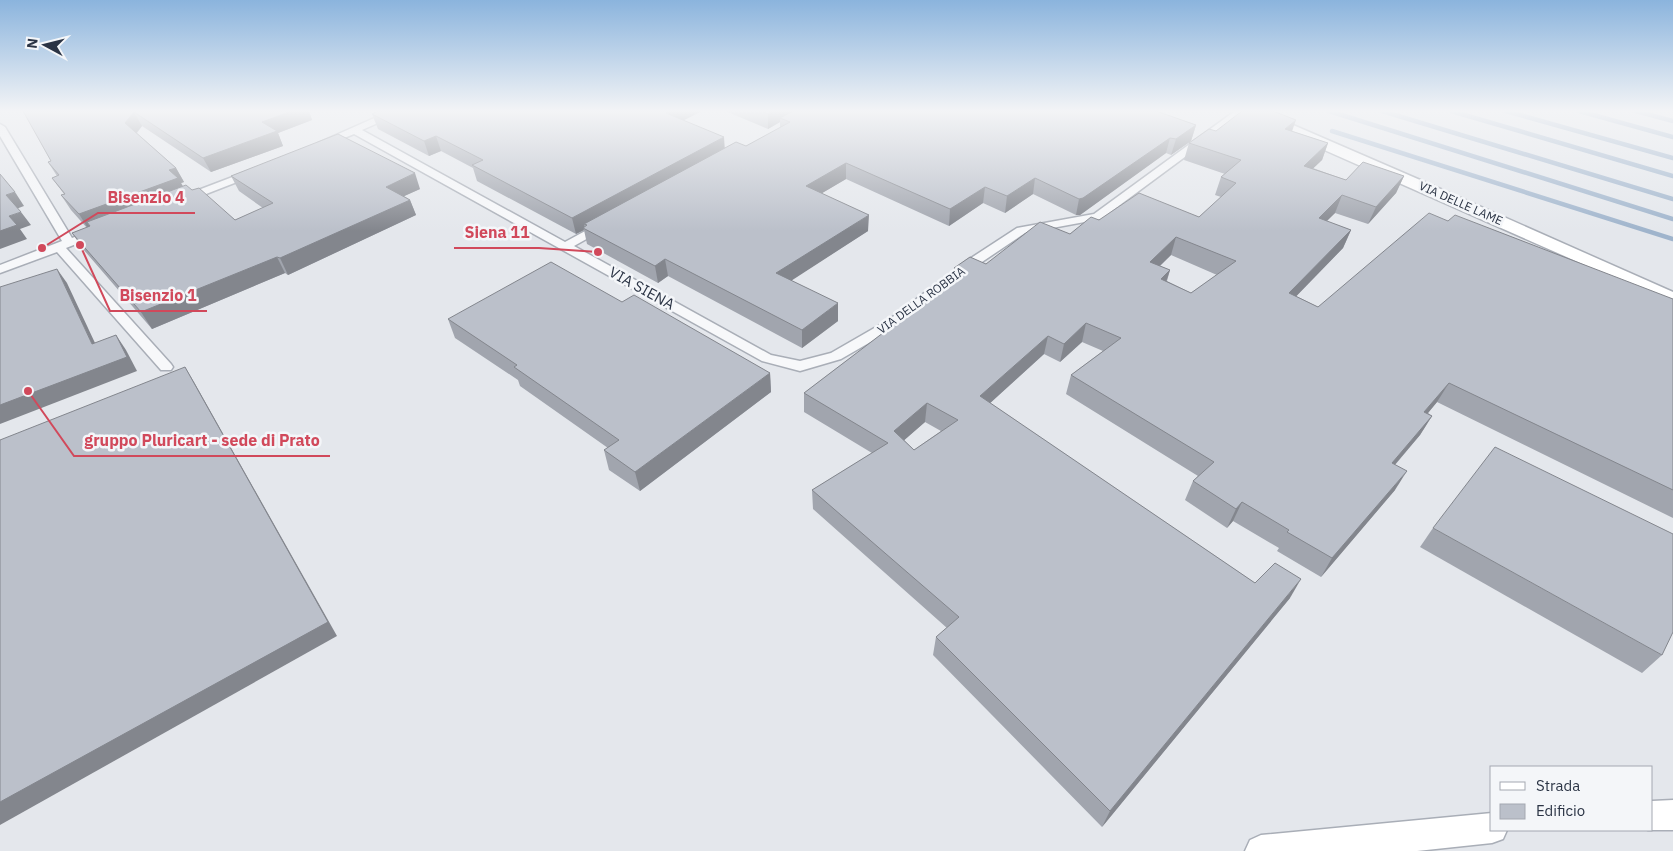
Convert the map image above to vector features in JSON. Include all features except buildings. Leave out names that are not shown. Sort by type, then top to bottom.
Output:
[{"type":"street","points":[[13,151],[64,245],[166,367]]},
{"type":"street","name":"VIA SIENA","points":[[392,151],[767,358],[800,366]]},
{"type":"street","name":"VIA DELLA ROBBIA","points":[[800,366],[836,356],[895,322],[972,263],[1020,230],[1097,217],[1189,151]]},
{"type":"street","name":"VIA DELLE LAME","points":[[1339,151],[1673,299]]},
{"type":"street","points":[[178,202],[266,167]]},
{"type":"street","points":[[566,246],[608,223]]},
{"type":"street","points":[[0,269],[105,229]]},
{"type":"street","points":[[1653,816],[1673,816]]},
{"type":"street","points":[[1261,851],[1490,828]]},
{"type":"waterway","points":[[1394,151],[1673,239]]},
{"type":"waterway","points":[[1455,151],[1673,219]]},
{"type":"waterway","points":[[1513,151],[1673,199]]},
{"type":"waterway","points":[[1587,151],[1673,176]]},
{"type":"waterway","points":[[1647,151],[1673,158]]},
{"type":"place","name":"Bisenzio 1","points":[[80,245]]},
{"type":"place","name":"Bisenzio 4","points":[[42,248]]},
{"type":"place","name":"Siena 11","points":[[598,252]]},
{"type":"place","name":"gruppo Pluricart - sede di Prato","points":[[28,391]]}]
